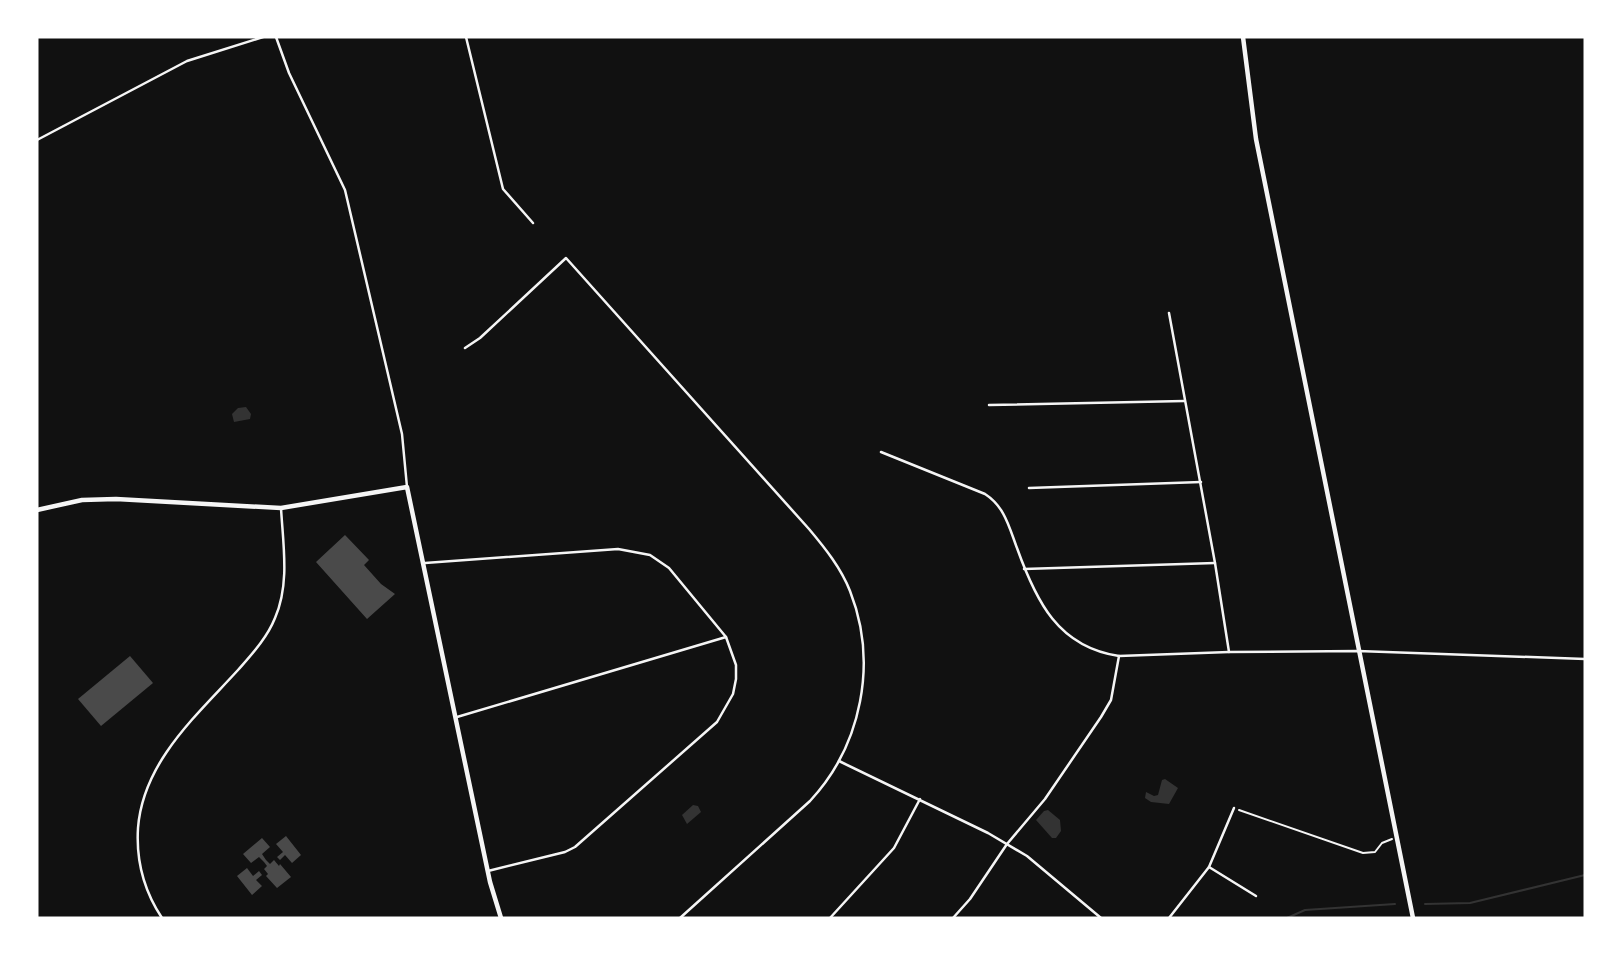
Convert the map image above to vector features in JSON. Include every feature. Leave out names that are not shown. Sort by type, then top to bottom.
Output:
[{"type":"main road","points":[[1243,37],[1256,139],[1413,918]]},
{"type":"main road","points":[[37,510],[82,500],[117,499],[281,508],[407,487],[500,918]]},
{"type":"street","points":[[37,139],[187,61],[263,37]]},
{"type":"street","points":[[276,37],[289,73],[345,190],[402,434],[407,487]]},
{"type":"street","points":[[466,37],[503,189],[533,223]]},
{"type":"street","points":[[465,348],[480,338],[566,258],[809,529],[832,557],[850,590],[862,630],[864,678],[860,704],[839,761],[825,785],[810,801],[680,918]]},
{"type":"street","points":[[1169,313],[1229,652]]},
{"type":"street","points":[[989,405],[1184,401]]},
{"type":"street","points":[[881,452],[994,500],[1004,513],[1024,569],[1042,608],[1085,647],[1105,654],[1119,656],[1358,651],[1585,659]]},
{"type":"street","points":[[1030,488],[1201,482]]},
{"type":"street","points":[[162,918],[146,887],[139,862],[137,839],[142,803],[152,774],[163,755],[258,646],[275,618],[284,578],[281,508]]},
{"type":"street","points":[[425,563],[618,549],[650,555],[668,568],[726,637],[736,665],[733,694],[717,722],[575,847],[565,852],[488,871]]},
{"type":"street","points":[[1024,569],[1215,563]]},
{"type":"street","points":[[456,717],[726,637]]},
{"type":"street","points":[[954,918],[1007,844],[1032,816],[1101,718],[1111,700],[1119,656]]},
{"type":"street","points":[[839,761],[1007,844],[1046,870],[1101,918]]},
{"type":"street","points":[[830,918],[894,848],[919,799]]},
{"type":"street","points":[[1168,918],[1209,867],[1234,808]]},
{"type":"street","points":[[1209,867],[1256,897]]},
{"type":"path","points":[[1234,808],[1363,853],[1370,854],[1382,843],[1396,838]]},
{"type":"shaded area","points":[[246,407],[251,414],[250,419],[234,422],[232,414],[238,408]]},
{"type":"shaded area","points":[[1165,779],[1178,788],[1169,804],[1151,802],[1145,798],[1146,792],[1158,795],[1162,780]]},
{"type":"shaded area","points":[[693,805],[698,806],[701,812],[687,824],[682,815]]},
{"type":"shaded area","points":[[1048,810],[1060,820],[1061,831],[1056,838],[1052,838],[1036,820]]},
{"type":"building","points":[[345,535],[369,560],[364,565],[381,584],[395,594],[367,619],[316,562]]},
{"type":"building","points":[[130,656],[153,683],[101,726],[78,699]]},
{"type":"building","points":[[286,836],[301,855],[292,863],[285,855],[280,860],[277,857],[283,852],[276,844]]},
{"type":"building","points":[[262,838],[270,847],[262,854],[266,860],[270,864],[274,860],[279,866],[280,864],[291,877],[277,888],[266,876],[268,874],[264,869],[267,866],[259,857],[251,863],[243,854]]},
{"type":"building","points":[[247,868],[253,876],[259,871],[262,875],[256,880],[262,886],[252,895],[237,876]]},
{"type":"waterway","points":[[1425,904],[1470,903],[1585,875]]},
{"type":"waterway","points":[[1287,918],[1305,910],[1395,904]]}]
